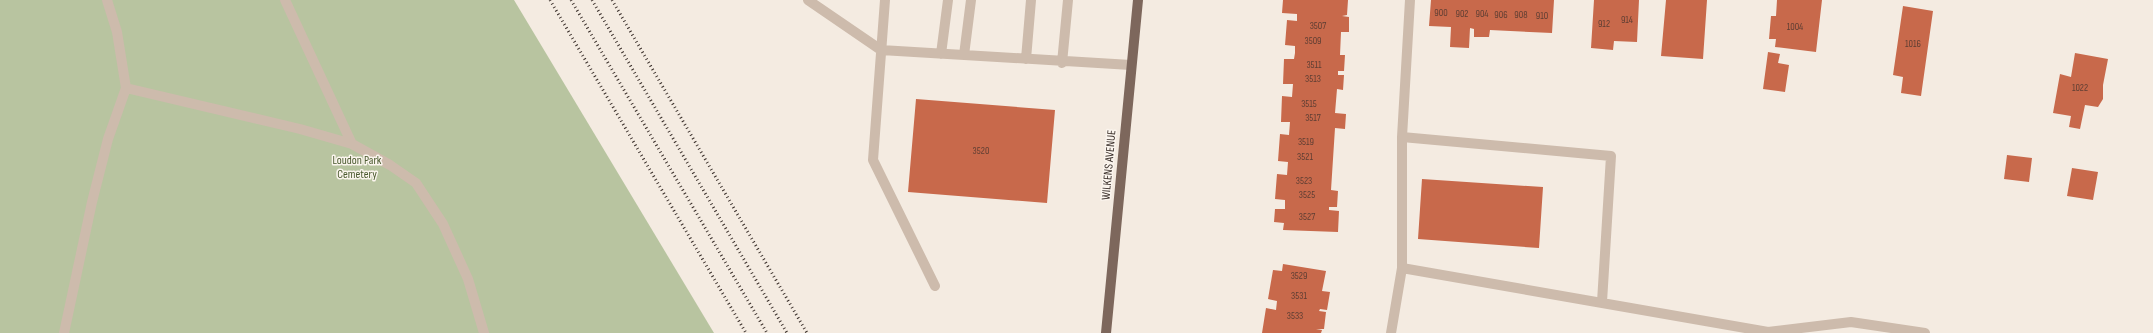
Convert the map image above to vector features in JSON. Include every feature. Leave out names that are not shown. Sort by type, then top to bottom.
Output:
[{"type":"main road","name":"WILKENS AVENUE","points":[[1106,333],[1138,0]]},
{"type":"street","points":[[64,333],[92,202],[108,139],[126,88],[117,32],[107,0]]},
{"type":"street","points":[[284,0],[352,144]]},
{"type":"street","points":[[808,0],[881,50],[1131,66]]},
{"type":"street","points":[[885,0],[873,160],[935,286]]},
{"type":"street","points":[[941,54],[948,0]]},
{"type":"street","points":[[964,55],[971,0]]},
{"type":"street","points":[[1026,59],[1031,0]]},
{"type":"street","points":[[1062,62],[1068,0]]},
{"type":"street","points":[[1391,333],[1402,268],[1402,137],[1410,0]]},
{"type":"street","points":[[126,88],[300,129],[352,144],[390,165],[416,183],[443,224],[468,278],[484,333]]},
{"type":"street","points":[[1402,137],[1611,156],[1602,302]]},
{"type":"street","points":[[1402,268],[1768,332],[1851,322],[1924,333]]},
{"type":"green space","name":"Loudon Park Cemetery","points":[[0,0],[514,0],[714,333],[0,333]]},
{"type":"building","points":[[1283,0],[1348,0],[1347,15],[1342,16],[1349,17],[1349,32],[1341,32],[1340,55],[1345,55],[1344,71],[1338,71],[1338,75],[1344,75],[1343,90],[1337,89],[1335,113],[1346,114],[1345,129],[1335,128],[1331,190],[1338,191],[1337,207],[1329,207],[1329,210],[1339,211],[1338,232],[1283,230],[1284,223],[1274,222],[1275,209],[1285,209],[1285,200],[1275,199],[1277,174],[1287,175],[1288,162],[1278,161],[1280,134],[1289,135],[1290,122],[1281,122],[1282,96],[1292,97],[1293,84],[1283,84],[1284,59],[1294,59],[1295,53],[1295,46],[1285,45],[1287,20],[1297,21],[1297,14],[1282,13]]},
{"type":"building","points":[[1431,0],[1554,0],[1552,33],[1490,30],[1489,37],[1474,37],[1474,29],[1470,28],[1469,48],[1450,47],[1451,27],[1429,26]]},
{"type":"building","points":[[1594,0],[1639,0],[1637,42],[1614,41],[1613,50],[1591,48]]},
{"type":"building","points":[[1666,0],[1707,0],[1703,59],[1661,56]]},
{"type":"building","points":[[1777,0],[1822,0],[1816,52],[1775,47],[1776,39],[1769,39],[1771,16],[1776,16]]},
{"type":"building","points":[[1903,6],[1933,11],[1921,96],[1901,93],[1903,77],[1893,75]]},
{"type":"building","points":[[1768,52],[1780,54],[1778,63],[1789,65],[1785,92],[1763,89]]},
{"type":"building","points":[[2075,53],[2108,59],[2103,85],[2103,99],[2098,107],[2085,105],[2080,129],[2069,127],[2071,116],[2053,113],[2060,74],[2071,77]]},
{"type":"building","points":[[916,99],[1055,110],[1047,203],[908,192]]},
{"type":"building","points":[[2007,155],[2032,158],[2029,182],[2004,179]]},
{"type":"building","points":[[2072,168],[2098,172],[2093,200],[2067,196]]},
{"type":"building","points":[[1422,179],[1543,187],[1539,248],[1418,239]]},
{"type":"building","points":[[1283,264],[1326,271],[1322,291],[1330,292],[1327,310],[1320,309],[1319,311],[1326,312],[1324,329],[1316,329],[1322,330],[1321,333],[1262,333],[1266,308],[1276,310],[1277,301],[1268,299],[1273,270],[1282,271]]},
{"type":"railway","points":[[550,0],[746,333]]},
{"type":"railway","points":[[571,0],[767,333]]},
{"type":"railway","points":[[592,0],[787,333]]},
{"type":"railway","points":[[612,0],[807,333]]}]
